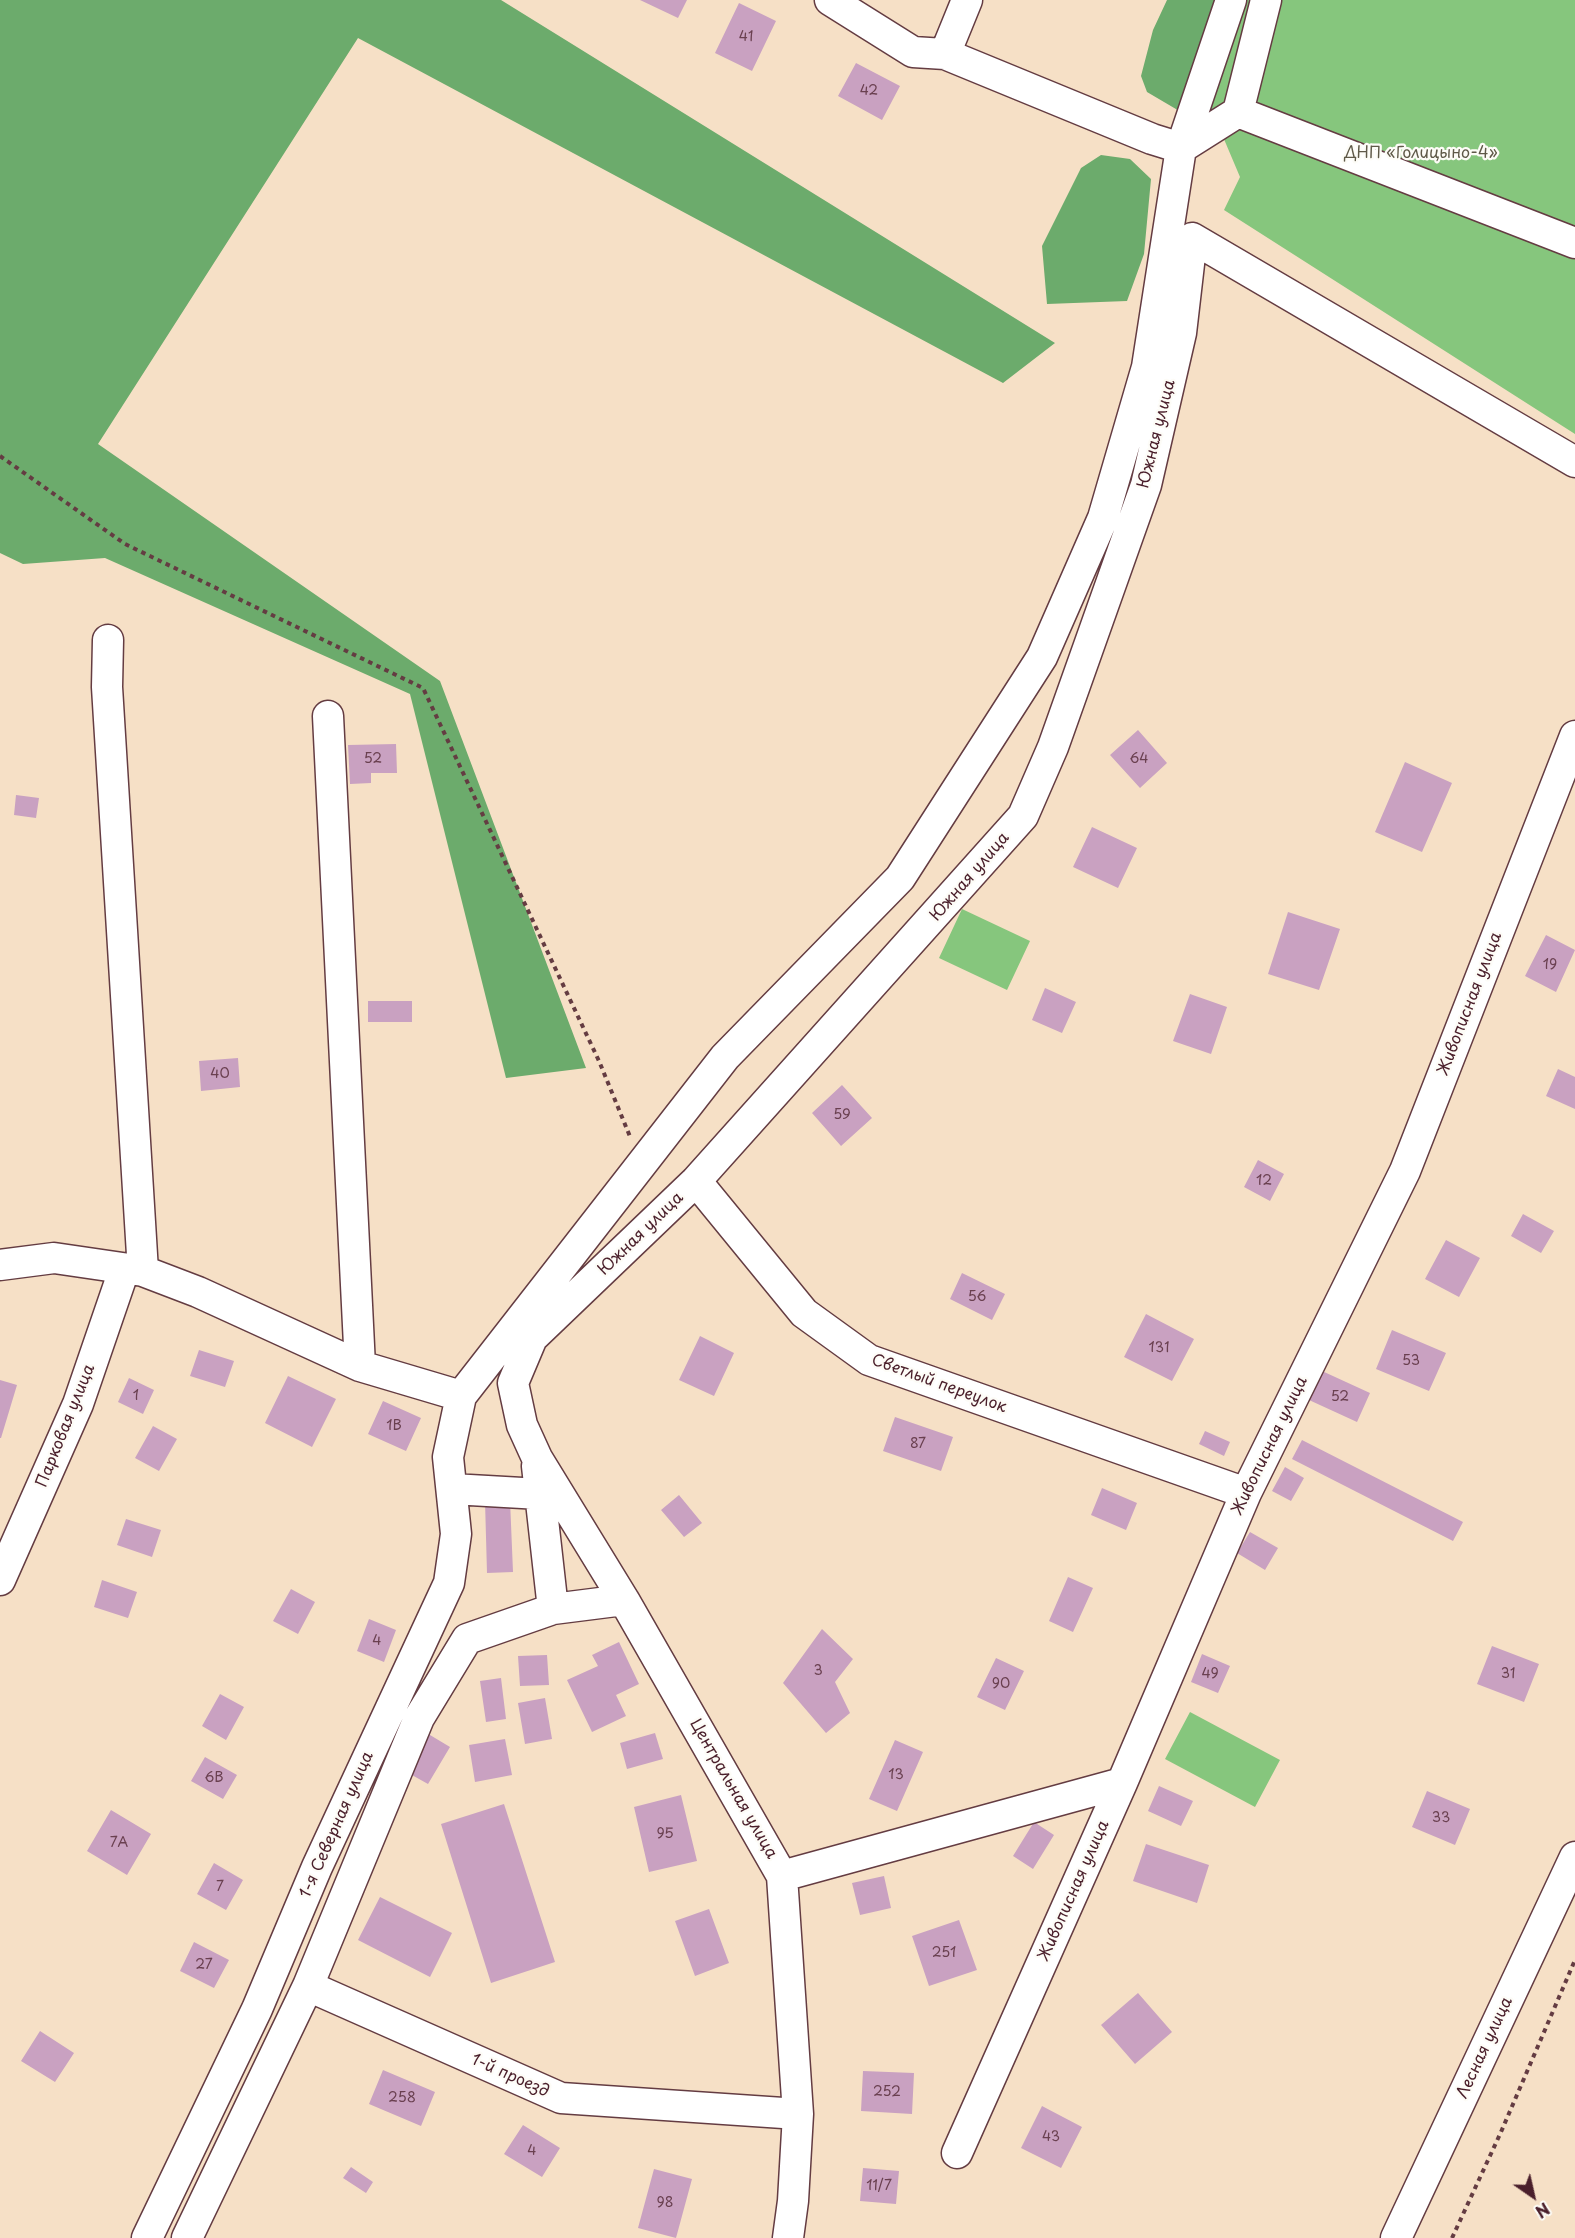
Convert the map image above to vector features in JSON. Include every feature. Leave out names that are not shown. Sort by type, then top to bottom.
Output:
[{"type":"street","points":[[830,0],[913,51],[945,54],[1152,139],[1181,148],[1238,112],[1266,0]]},
{"type":"street","points":[[945,54],[967,0]]},
{"type":"street","points":[[0,1265],[54,1258],[134,1271],[198,1292],[360,1366],[461,1396],[725,1057],[900,878],[1042,657],[1103,518],[1147,367],[1181,148],[1231,0]]},
{"type":"street","points":[[1238,112],[1575,243]]},
{"type":"street","name":"Южная улица","points":[[513,1383],[532,1338],[696,1181],[1023,816],[1053,747],[1146,485],[1181,333],[1192,238],[1575,462]]},
{"type":"street","points":[[108,640],[107,687],[134,1271]]},
{"type":"street","points":[[328,716],[360,1366]]},
{"type":"street","name":"Живописная улица","points":[[957,2153],[1122,1783],[1246,1493],[1405,1171],[1575,736]]},
{"type":"street","name":"Светлый переулок","points":[[696,1181],[804,1313],[869,1360],[1246,1493]]},
{"type":"street","name":"Парковая улица","points":[[0,1580],[134,1271]]},
{"type":"street","name":"Центральная улица","points":[[513,1383],[522,1425],[537,1458],[624,1600],[782,1876],[798,2114],[794,2201],[788,2238]]},
{"type":"street","name":"1-я Северная улица","points":[[147,2238],[257,2009],[317,1867],[449,1583],[456,1533],[448,1457],[461,1396]]},
{"type":"street","points":[[537,1458],[553,1609]]},
{"type":"street","points":[[452,1489],[540,1494]]},
{"type":"street","points":[[187,2238],[308,1986],[419,1718],[467,1639],[553,1609],[624,1600]]},
{"type":"street","points":[[782,1876],[1122,1783]]},
{"type":"street","name":"Лесная улица","points":[[1396,2238],[1575,1857]]},
{"type":"street","name":"1-й проезд","points":[[308,1986],[561,2098],[798,2114]]},
{"type":"path","points":[[0,456],[125,544],[423,688],[599,1061],[642,1164]]},
{"type":"path","points":[[1452,2238],[1501,2132],[1575,1960]]},
{"type":"green space","points":[[0,0],[501,0],[1055,343],[1003,383],[358,38],[98,444],[440,681],[586,1068],[506,1078],[410,694],[105,558],[23,564],[0,553]]},
{"type":"green space","points":[[1167,0],[1220,0],[1181,112],[1147,92],[1141,76],[1153,30]]},
{"type":"green space","name":"ДНП «Голицыно-4»","points":[[1245,0],[1575,0],[1575,434],[1224,210],[1240,177],[1218,125],[1208,113]]},
{"type":"green space","points":[[1101,155],[1130,159],[1151,179],[1144,254],[1127,301],[1047,304],[1042,246],[1081,168]]},
{"type":"green space","points":[[962,909],[1030,941],[1007,990],[939,958]]},
{"type":"green space","points":[[1190,1712],[1280,1760],[1255,1807],[1165,1759]]},
{"type":"building","points":[[640,0],[687,0],[678,18]]},
{"type":"building","points":[[739,3],[776,21],[752,71],[715,53]]},
{"type":"building","points":[[856,63],[900,86],[882,120],[838,96]]},
{"type":"building","points":[[1138,730],[1167,763],[1140,788],[1110,755]]},
{"type":"building","points":[[396,744],[397,773],[371,773],[371,783],[350,784],[348,745]]},
{"type":"building","points":[[1405,762],[1452,783],[1422,852],[1375,832]]},
{"type":"building","points":[[16,795],[39,798],[36,818],[14,815]]},
{"type":"building","points":[[1092,827],[1137,848],[1118,888],[1073,867]]},
{"type":"building","points":[[1288,912],[1340,929],[1319,990],[1268,974]]},
{"type":"building","points":[[1546,935],[1575,950],[1556,992],[1525,976]]},
{"type":"building","points":[[1045,988],[1076,1002],[1062,1033],[1032,1020]]},
{"type":"building","points":[[1190,994],[1227,1007],[1211,1054],[1173,1041]]},
{"type":"building","points":[[368,1001],[412,1001],[412,1022],[368,1022]]},
{"type":"building","points":[[238,1058],[240,1087],[201,1091],[199,1061]]},
{"type":"building","points":[[1558,1069],[1575,1077],[1575,1109],[1546,1096]]},
{"type":"building","points":[[842,1085],[872,1118],[841,1146],[812,1113]]},
{"type":"building","points":[[1258,1160],[1284,1174],[1270,1201],[1244,1187]]},
{"type":"building","points":[[1523,1214],[1554,1231],[1541,1253],[1511,1236]]},
{"type":"building","points":[[1446,1240],[1480,1258],[1459,1297],[1425,1279]]},
{"type":"building","points":[[962,1273],[1005,1294],[992,1320],[950,1299]]},
{"type":"building","points":[[1146,1314],[1194,1339],[1172,1381],[1124,1357]]},
{"type":"building","points":[[1392,1330],[1446,1353],[1429,1391],[1376,1369]]},
{"type":"building","points":[[700,1336],[734,1353],[714,1396],[679,1380]]},
{"type":"building","points":[[199,1350],[234,1361],[225,1387],[190,1376]]},
{"type":"building","points":[[1322,1371],[1370,1393],[1357,1422],[1309,1400]]},
{"type":"building","points":[[288,1376],[336,1399],[312,1447],[265,1423]]},
{"type":"building","points":[[129,1378],[154,1390],[143,1414],[118,1402]]},
{"type":"building","points":[[0,1380],[17,1385],[1,1438],[0,1438]]},
{"type":"building","points":[[383,1401],[421,1418],[406,1451],[368,1434]]},
{"type":"building","points":[[895,1417],[953,1437],[941,1471],[883,1451]]},
{"type":"building","points":[[153,1426],[177,1439],[159,1471],[135,1458]]},
{"type":"building","points":[[1205,1431],[1230,1442],[1224,1456],[1199,1444]]},
{"type":"building","points":[[1302,1440],[1463,1522],[1453,1541],[1292,1459]]},
{"type":"building","points":[[1285,1467],[1304,1478],[1291,1501],[1272,1491]]},
{"type":"building","points":[[1102,1488],[1137,1503],[1126,1530],[1091,1515]]},
{"type":"building","points":[[679,1495],[702,1523],[684,1537],[661,1510]]},
{"type":"building","points":[[510,1500],[513,1572],[487,1573],[485,1501]]},
{"type":"building","points":[[126,1519],[161,1530],[152,1557],[117,1545]]},
{"type":"building","points":[[1250,1532],[1278,1548],[1265,1570],[1237,1553]]},
{"type":"building","points":[[1068,1577],[1093,1588],[1073,1632],[1049,1621]]},
{"type":"building","points":[[102,1580],[137,1592],[128,1618],[94,1607]]},
{"type":"building","points":[[291,1589],[315,1602],[298,1634],[273,1621]]},
{"type":"building","points":[[369,1619],[396,1630],[384,1662],[357,1651]]},
{"type":"building","points":[[822,1629],[853,1659],[835,1682],[850,1713],[826,1733],[783,1683]]},
{"type":"building","points":[[619,1642],[639,1684],[616,1695],[626,1716],[592,1732],[567,1680],[598,1666],[592,1655]]},
{"type":"building","points":[[1492,1646],[1539,1664],[1524,1702],[1477,1684]]},
{"type":"building","points":[[1202,1654],[1230,1666],[1218,1693],[1191,1682]]},
{"type":"building","points":[[547,1655],[549,1685],[520,1686],[518,1656]]},
{"type":"building","points":[[996,1658],[1024,1671],[1005,1710],[977,1697]]},
{"type":"building","points":[[501,1678],[506,1719],[486,1722],[480,1681]]},
{"type":"building","points":[[220,1694],[244,1707],[226,1740],[202,1726]]},
{"type":"building","points":[[545,1698],[552,1739],[525,1744],[518,1703]]},
{"type":"building","points":[[425,1732],[450,1747],[428,1784],[403,1770]]},
{"type":"building","points":[[655,1733],[663,1759],[627,1769],[620,1743]]},
{"type":"building","points":[[505,1739],[512,1775],[475,1782],[469,1745]]},
{"type":"building","points":[[895,1740],[923,1752],[897,1811],[869,1799]]},
{"type":"building","points":[[205,1757],[237,1775],[223,1799],[191,1781]]},
{"type":"building","points":[[1159,1786],[1193,1801],[1181,1826],[1148,1811]]},
{"type":"building","points":[[1427,1791],[1470,1809],[1455,1845],[1412,1827]]},
{"type":"building","points":[[681,1795],[697,1861],[649,1872],[634,1807]]},
{"type":"building","points":[[504,1804],[555,1962],[491,1983],[441,1824]]},
{"type":"building","points":[[111,1810],[151,1834],[127,1875],[87,1851]]},
{"type":"building","points":[[1034,1822],[1054,1835],[1033,1869],[1013,1856]]},
{"type":"building","points":[[1146,1844],[1209,1865],[1197,1903],[1133,1881]]},
{"type":"building","points":[[214,1863],[243,1880],[226,1910],[197,1894]]},
{"type":"building","points":[[884,1876],[891,1908],[860,1915],[852,1883]]},
{"type":"building","points":[[380,1897],[452,1933],[430,1977],[358,1940]]},
{"type":"building","points":[[709,1909],[729,1963],[695,1976],[675,1921]]},
{"type":"building","points":[[959,1920],[977,1970],[929,1986],[912,1936]]},
{"type":"building","points":[[194,1942],[229,1960],[214,1988],[180,1971]]},
{"type":"building","points":[[1138,1993],[1172,2032],[1135,2064],[1101,2025]]},
{"type":"building","points":[[40,2031],[74,2053],[55,2082],[21,2061]]},
{"type":"building","points":[[383,2070],[435,2092],[421,2126],[369,2104]]},
{"type":"building","points":[[863,2071],[914,2073],[912,2114],[861,2111]]},
{"type":"building","points":[[1042,2106],[1082,2127],[1061,2168],[1021,2148]]},
{"type":"building","points":[[523,2125],[560,2148],[542,2177],[504,2154]]},
{"type":"building","points":[[351,2167],[373,2182],[366,2193],[343,2178]]},
{"type":"building","points":[[863,2168],[899,2171],[896,2204],[860,2201]]},
{"type":"building","points":[[654,2169],[692,2179],[676,2238],[638,2228]]}]
